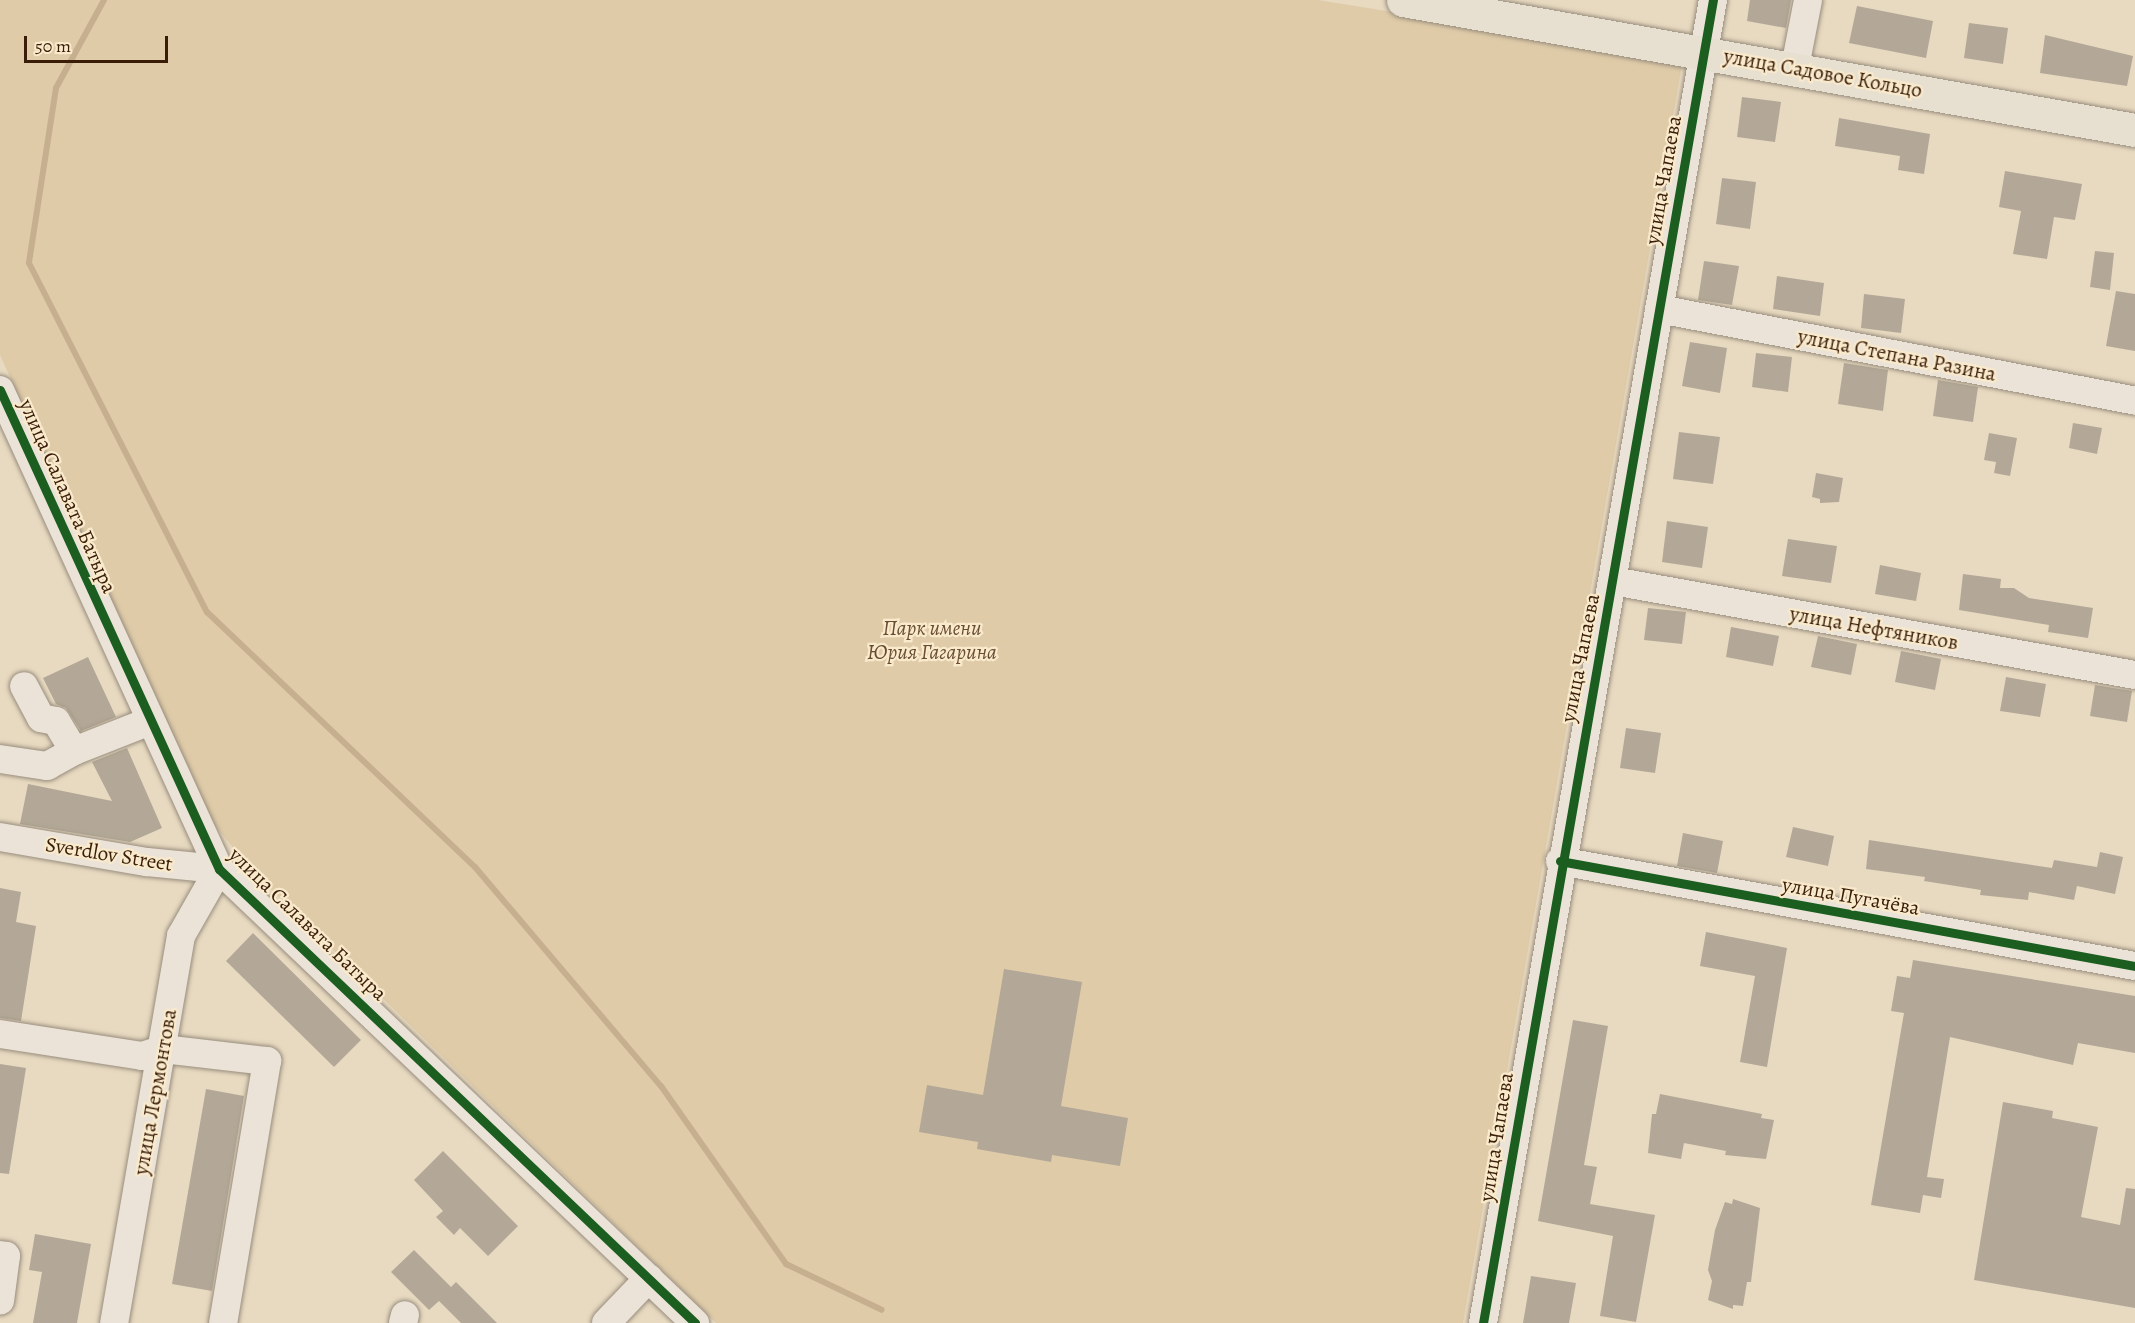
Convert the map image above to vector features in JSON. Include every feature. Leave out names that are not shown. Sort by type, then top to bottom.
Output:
[{"type":"main road","name":"улица Садовое Кольцо","points":[[1404,0],[1448,4],[2135,130]]},
{"type":"street","name":"улица Чапаева","points":[[1483,1323],[1560,861],[1612,581],[1713,0]]},
{"type":"street","points":[[1795,68],[1808,0]]},
{"type":"street","name":"улица Степана Разина","points":[[1659,309],[2135,401]]},
{"type":"street","name":"улица Салавата Батыра","points":[[1,395],[219,869],[695,1323]]},
{"type":"street","name":"улица Нефтяников","points":[[1612,581],[2135,675]]},
{"type":"street","points":[[24,686],[41,718],[56,721],[74,751]]},
{"type":"street","points":[[0,759],[47,765],[74,751],[150,721]]},
{"type":"street","name":"Sverdlov Street","points":[[0,837],[147,862],[219,869]]},
{"type":"street","name":"улица Пугачёва","points":[[1560,861],[2135,966]]},
{"type":"street","name":"улица Лермонтова","points":[[114,1323],[181,936],[219,869]]},
{"type":"street","points":[[0,1034],[142,1056],[163,1048],[267,1060],[223,1323]]},
{"type":"street","points":[[0,1255],[6,1256],[0,1301]]},
{"type":"street","points":[[606,1323],[649,1278]]},
{"type":"green space","name":"Парк имени Юрия Гагарина","points":[[0,0],[1318,0],[1683,59],[1463,1323],[716,1323],[251,870],[210,819],[0,355]]},
{"type":"building","points":[[1750,0],[1791,0],[1786,28],[1747,21]]},
{"type":"building","points":[[1857,6],[1933,21],[1926,58],[1849,43]]},
{"type":"building","points":[[1969,23],[2008,28],[2003,64],[1964,58]]},
{"type":"building","points":[[2045,35],[2133,56],[2127,86],[2040,73]]},
{"type":"building","points":[[1742,97],[1781,102],[1775,142],[1737,137]]},
{"type":"building","points":[[1839,118],[1930,134],[1924,174],[1898,170],[1900,156],[1835,146]]},
{"type":"building","points":[[2005,171],[2082,184],[2075,220],[2054,217],[2047,259],[2013,254],[2021,211],[1999,207]]},
{"type":"building","points":[[1722,178],[1756,182],[1750,229],[1716,224]]},
{"type":"building","points":[[2095,251],[2114,253],[2110,290],[2090,287]]},
{"type":"building","points":[[1704,261],[1739,266],[1732,305],[1698,300]]},
{"type":"building","points":[[1777,276],[1824,283],[1820,316],[1773,309]]},
{"type":"building","points":[[2116,291],[2135,294],[2135,351],[2106,346]]},
{"type":"building","points":[[1864,294],[1905,299],[1901,333],[1861,328]]},
{"type":"building","points":[[1690,342],[1727,348],[1720,393],[1682,386]]},
{"type":"building","points":[[1756,353],[1792,357],[1788,392],[1752,387]]},
{"type":"building","points":[[1844,363],[1888,370],[1883,411],[1838,404]]},
{"type":"building","points":[[1938,380],[1978,387],[1973,422],[1933,416]]},
{"type":"building","points":[[2073,423],[2102,428],[2097,454],[2069,448]]},
{"type":"building","points":[[1679,432],[1720,437],[1713,484],[1673,479]]},
{"type":"building","points":[[1989,433],[2017,438],[2010,476],[1994,473],[1996,462],[1984,460]]},
{"type":"building","points":[[1816,473],[1843,478],[1839,502],[1820,503],[1820,499],[1812,497]]},
{"type":"building","points":[[1667,521],[1708,527],[1702,568],[1662,562]]},
{"type":"building","points":[[1788,539],[1837,546],[1831,583],[1782,576]]},
{"type":"building","points":[[1880,565],[1921,573],[1916,601],[1875,594]]},
{"type":"building","points":[[1963,574],[2001,579],[2000,588],[2014,588],[2029,598],[2093,608],[2088,638],[2048,632],[2049,625],[1959,610]]},
{"type":"building","points":[[1648,608],[1686,612],[1682,644],[1644,640]]},
{"type":"building","points":[[1731,627],[1779,636],[1773,666],[1726,657]]},
{"type":"building","points":[[1818,636],[1857,644],[1851,675],[1811,667]]},
{"type":"building","points":[[1901,651],[1941,659],[1935,690],[1895,682]]},
{"type":"building","points":[[88,657],[116,717],[81,731],[66,708],[56,704],[43,678]]},
{"type":"building","points":[[2006,677],[2046,684],[2040,717],[2000,711]]},
{"type":"building","points":[[2095,685],[2132,691],[2127,722],[2090,716]]},
{"type":"building","points":[[1626,728],[1661,733],[1655,773],[1620,768]]},
{"type":"building","points":[[127,748],[162,828],[130,842],[20,824],[28,784],[112,801],[92,762]]},
{"type":"building","points":[[1793,827],[1834,836],[1828,866],[1786,857]]},
{"type":"building","points":[[1683,833],[1723,841],[1717,873],[1677,866]]},
{"type":"building","points":[[1869,840],[2052,868],[2054,860],[2097,867],[2100,852],[2123,857],[2115,894],[2077,886],[2074,900],[2029,892],[2028,900],[1980,895],[1981,890],[1924,881],[1925,877],[1866,869]]},
{"type":"building","points":[[0,888],[21,892],[16,922],[36,926],[21,1021],[0,1018]]},
{"type":"building","points":[[1706,932],[1787,948],[1767,1067],[1740,1062],[1755,976],[1700,966]]},
{"type":"building","points":[[253,933],[361,1040],[334,1067],[226,961]]},
{"type":"building","points":[[1913,960],[2135,996],[2135,1053],[2078,1043],[2073,1065],[1950,1037],[1927,1177],[1944,1179],[1941,1198],[1923,1195],[1920,1213],[1871,1205],[1904,1013],[1891,1011],[1897,976],[1910,978]]},
{"type":"building","points":[[1004,969],[1082,982],[1061,1106],[1128,1118],[1120,1166],[1052,1155],[1051,1162],[977,1149],[978,1142],[919,1132],[927,1085],[983,1095]]},
{"type":"building","points":[[1573,1020],[1608,1026],[1584,1165],[1597,1167],[1590,1204],[1655,1215],[1636,1322],[1600,1316],[1613,1236],[1538,1221]]},
{"type":"building","points":[[0,1064],[26,1068],[9,1174],[0,1173]]},
{"type":"building","points":[[206,1089],[244,1096],[212,1291],[172,1284]]},
{"type":"building","points":[[1660,1094],[1762,1114],[1761,1118],[1774,1120],[1766,1159],[1725,1155],[1726,1151],[1684,1143],[1681,1159],[1648,1153],[1652,1114],[1656,1114]]},
{"type":"building","points":[[2003,1102],[2053,1111],[2052,1118],[2098,1127],[2081,1217],[2120,1225],[2126,1188],[2135,1189],[2135,1308],[1974,1280]]},
{"type":"building","points":[[443,1151],[518,1226],[488,1256],[460,1228],[454,1235],[436,1217],[443,1211],[414,1180]]},
{"type":"building","points":[[1733,1199],[1760,1208],[1751,1282],[1747,1282],[1743,1306],[1733,1305],[1733,1309],[1708,1300],[1712,1281],[1708,1270],[1715,1230],[1725,1202],[1732,1204]]},
{"type":"building","points":[[35,1234],[91,1244],[77,1323],[33,1323],[42,1272],[29,1270]]},
{"type":"building","points":[[414,1250],[451,1287],[456,1282],[497,1323],[461,1323],[439,1301],[429,1310],[391,1272]]},
{"type":"building","points":[[1531,1276],[1576,1283],[1569,1323],[1523,1323]]},
{"type":"waterway","points":[[104,0],[56,88],[29,263],[207,612],[475,867],[661,1086],[786,1264],[882,1310]]},
{"type":"cycle path","points":[[1483,1323],[1713,0]]},
{"type":"cycle path","points":[[0,390],[219,869],[695,1323]]},
{"type":"cycle path","points":[[1560,861],[2135,966]]}]
